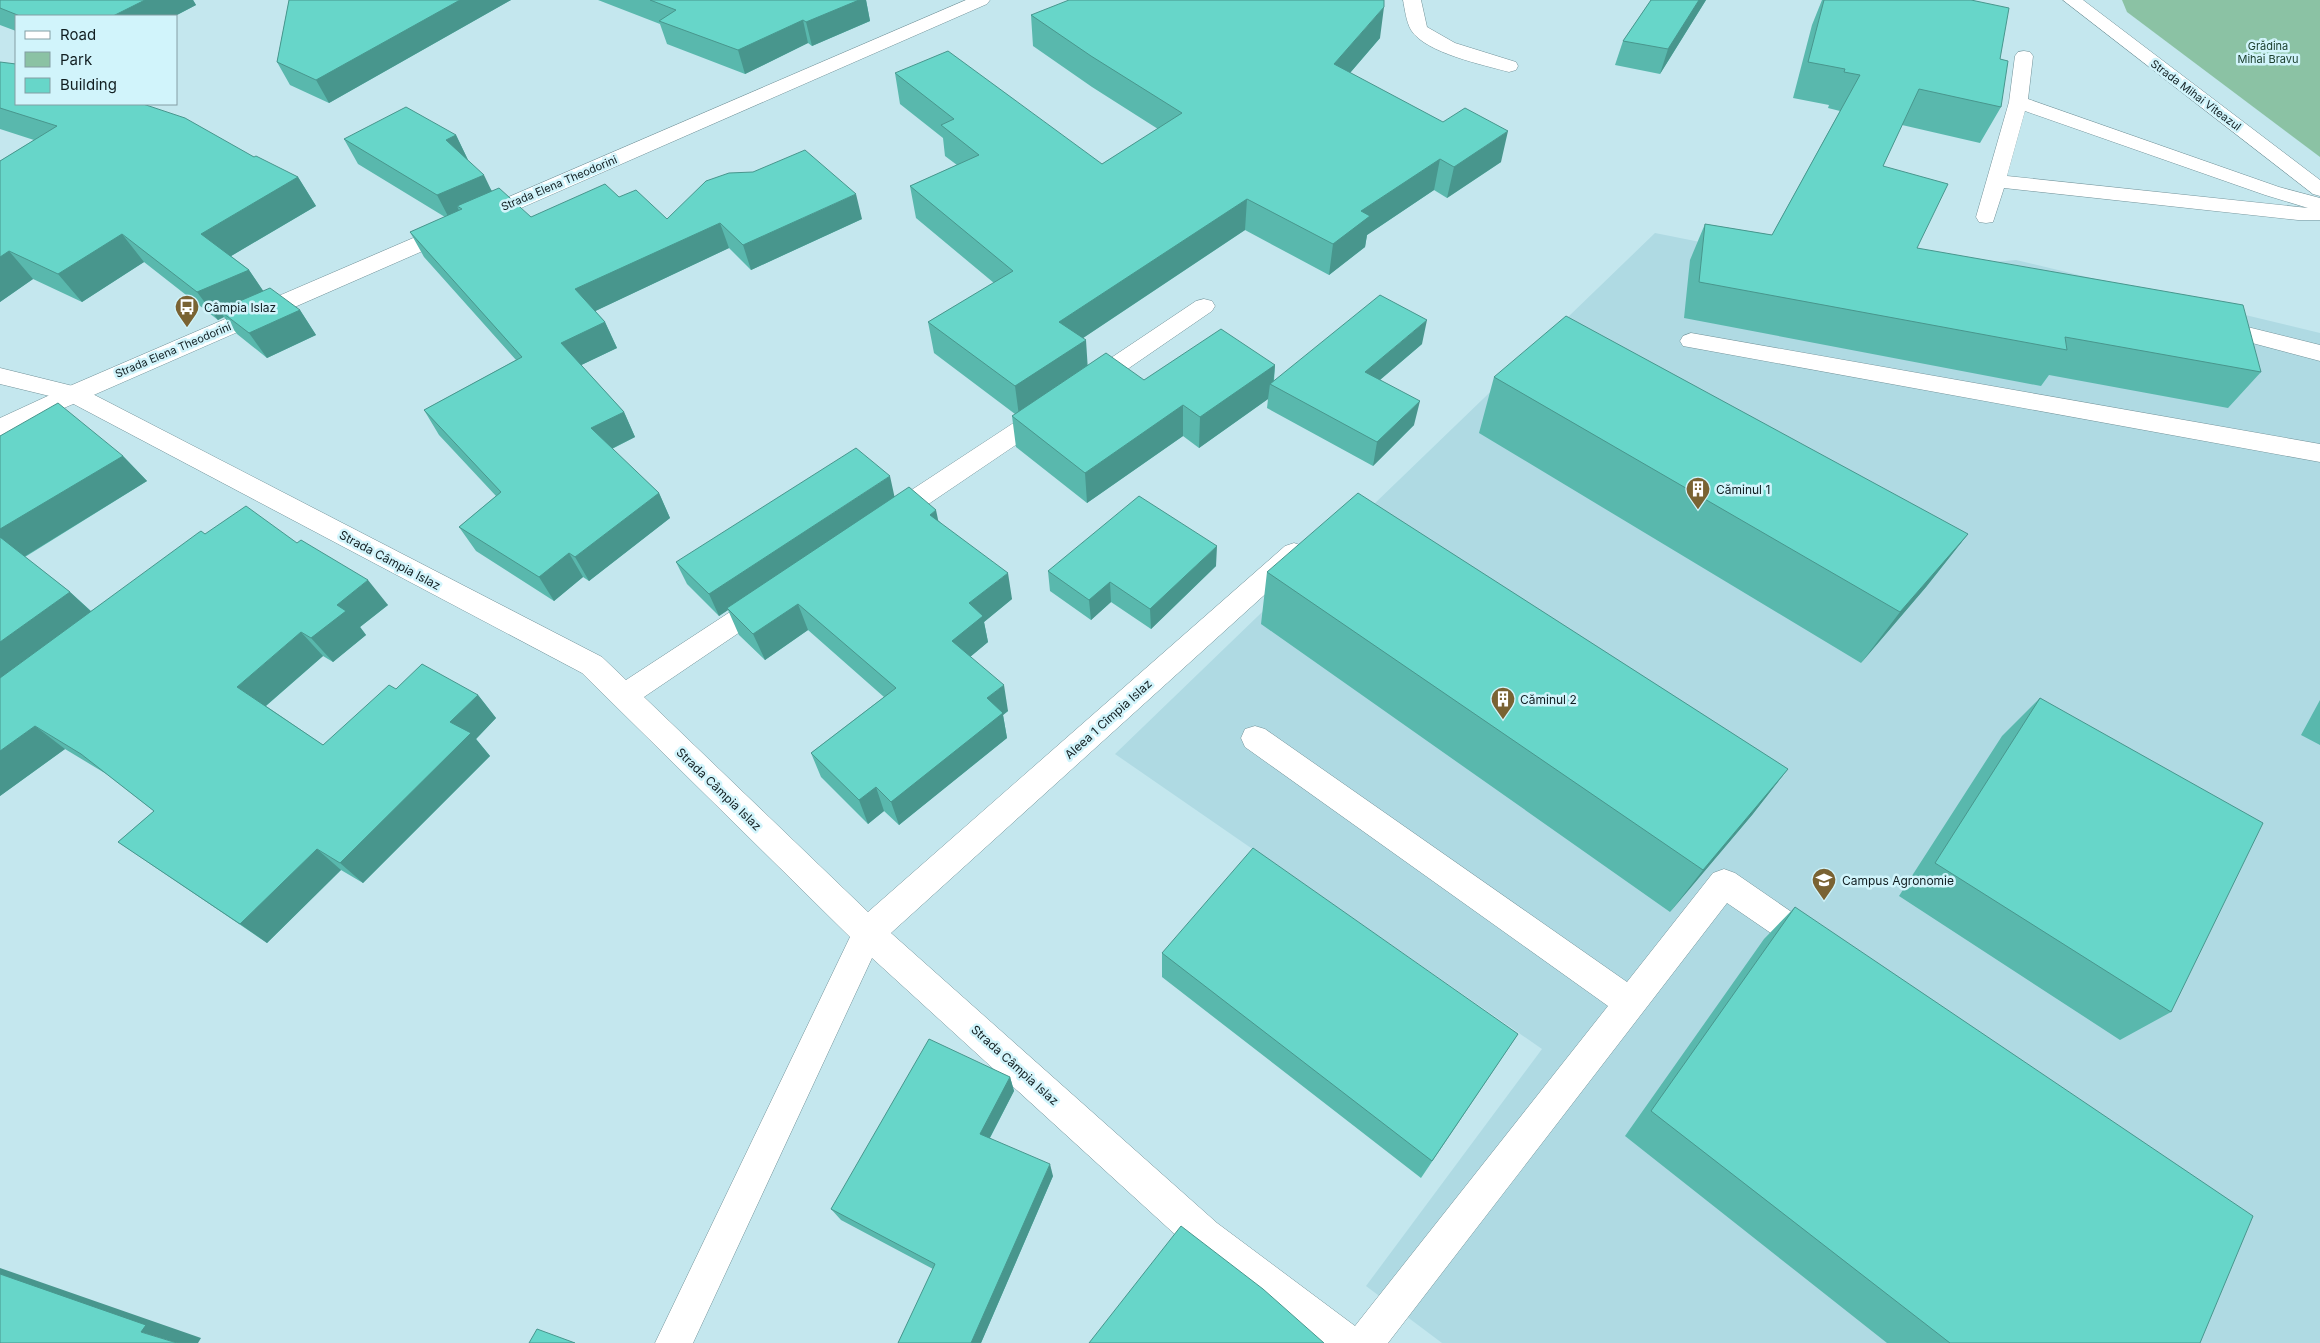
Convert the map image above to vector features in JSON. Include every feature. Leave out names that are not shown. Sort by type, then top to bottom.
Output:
[{"type":"street","name":"Strada Elena Theodorini","points":[[0,428],[72,394],[981,0]]},
{"type":"street","points":[[1412,0],[1419,29],[1427,37],[1453,48],[1509,66]]},
{"type":"street","name":"Strada Mihai Viteazul","points":[[2072,0],[2320,190]]},
{"type":"street","points":[[1986,217],[2018,102],[2024,56]]},
{"type":"street","points":[[2018,102],[2272,191],[2320,205]]},
{"type":"street","points":[[1996,181],[2298,214],[2320,214]]},
{"type":"street","points":[[873,529],[1204,306]]},
{"type":"street","points":[[2194,320],[2320,353]]},
{"type":"street","points":[[1691,341],[2320,453]]},
{"type":"street","name":"Strada Câmpia Islaz","points":[[0,376],[72,394],[592,665],[868,933],[1204,1236],[1347,1343]]},
{"type":"street","points":[[253,518],[277,500]]},
{"type":"street","name":"Aleea 1 Cîmpia Islaz","points":[[868,933],[1310,538]]},
{"type":"street","points":[[624,696],[782,590]]},
{"type":"street","points":[[1255,738],[1630,1004]]},
{"type":"street","points":[[1365,1343],[1724,883],[1839,962]]},
{"type":"street","points":[[674,1343],[868,933]]},
{"type":"shaded area","name":"Campus Agronomie","points":[[1655,233],[1861,274],[2016,260],[2320,333],[2320,1343],[1442,1343],[1366,1286],[1542,1049],[1115,754]]},
{"type":"green space","name":"Grădina Mihai Bravu","points":[[2122,0],[2320,0],[2320,157],[2127,12]]},
{"type":"building","points":[[0,0],[145,0],[115,15],[18,15],[0,8]]},
{"type":"building","points":[[289,0],[460,0],[316,80],[277,62]]},
{"type":"building","points":[[650,0],[859,0],[806,22],[803,20],[738,50],[659,21],[676,10]]},
{"type":"building","points":[[1069,0],[1384,0],[1384,7],[1334,64],[1443,122],[1465,108],[1508,131],[1454,167],[1440,159],[1361,211],[1370,216],[1333,244],[1247,199],[1059,322],[1086,340],[1015,386],[928,322],[1013,271],[910,186],[979,155],[941,125],[954,119],[895,73],[948,51],[1102,164],[1182,113],[1091,56],[1031,15]]},
{"type":"building","points":[[1651,0],[1699,0],[1668,49],[1623,41]]},
{"type":"building","points":[[1824,0],[1971,0],[2009,8],[2000,59],[2008,61],[2001,107],[1919,89],[1883,166],[1948,184],[1917,248],[2243,305],[2261,372],[2065,337],[2067,350],[1699,282],[1705,224],[1772,235],[1860,75],[1844,72],[1845,69],[1808,62]]},
{"type":"building","points":[[0,62],[15,64],[15,105],[146,105],[185,118],[254,157],[256,156],[298,177],[201,234],[249,270],[197,292],[122,234],[58,274],[9,251],[0,257],[0,161],[57,126],[0,108]]},
{"type":"building","points":[[406,107],[456,135],[446,140],[484,175],[437,195],[344,139]]},
{"type":"building","points":[[805,150],[856,194],[743,245],[720,223],[575,289],[605,322],[561,343],[624,412],[591,428],[659,493],[575,557],[569,553],[539,577],[459,527],[501,492],[424,410],[522,357],[410,232],[462,209],[457,206],[499,188],[531,217],[605,184],[619,197],[636,190],[667,219],[706,181],[729,173],[753,172]]},
{"type":"building","points":[[270,288],[300,310],[249,333],[219,310]]},
{"type":"building","points":[[1380,295],[1427,320],[1365,372],[1420,401],[1377,442],[1270,384]]},
{"type":"building","points":[[1566,316],[1968,534],[1900,612],[1494,377]]},
{"type":"building","points":[[1221,329],[1275,365],[1200,417],[1183,405],[1085,473],[1012,416],[1106,353],[1144,380]]},
{"type":"building","points":[[58,403],[123,456],[0,529],[0,436]]},
{"type":"building","points":[[856,448],[890,476],[709,594],[676,562]]},
{"type":"building","points":[[909,487],[936,510],[930,515],[1008,573],[969,603],[983,616],[952,641],[1004,685],[987,698],[1003,713],[891,802],[876,787],[859,800],[811,753],[896,688],[798,604],[753,634],[727,608]]},
{"type":"building","points":[[1358,493],[1788,769],[1703,870],[1267,572]]},
{"type":"building","points":[[1139,496],[1217,546],[1150,609],[1110,582],[1089,600],[1048,571]]},
{"type":"building","points":[[246,506],[297,543],[301,540],[368,580],[337,605],[346,611],[311,638],[301,632],[237,687],[323,745],[389,685],[396,689],[422,664],[478,695],[450,722],[471,733],[340,863],[317,849],[240,924],[118,842],[154,811],[81,754],[35,726],[0,751],[0,678],[198,533],[201,531],[205,534]]},
{"type":"building","points":[[0,537],[70,592],[0,642]]},
{"type":"building","points":[[2040,698],[2263,823],[2171,1012],[1935,863]]},
{"type":"building","points":[[1253,848],[1518,1034],[1432,1161],[1162,953]]},
{"type":"building","points":[[1795,907],[2253,1216],[2200,1343],[1950,1343],[1651,1111]]},
{"type":"building","points":[[929,1039],[1010,1077],[980,1134],[1050,1164],[971,1343],[898,1343],[935,1264],[831,1209]]},
{"type":"building","points":[[1181,1226],[1263,1289],[1324,1343],[1089,1343]]},
{"type":"building","points":[[0,1274],[146,1325],[141,1332],[177,1343],[0,1343]]},
{"type":"building","points":[[537,1329],[575,1343],[529,1343]]},
{"type":"place","name":"Câmpia Islaz","points":[[187,328]]},
{"type":"place","name":"Căminul 1","points":[[1698,510]]},
{"type":"place","name":"Căminul 2","points":[[1503,720]]},
{"type":"place","name":"Campus Agronomie","points":[[1824,901]]}]
